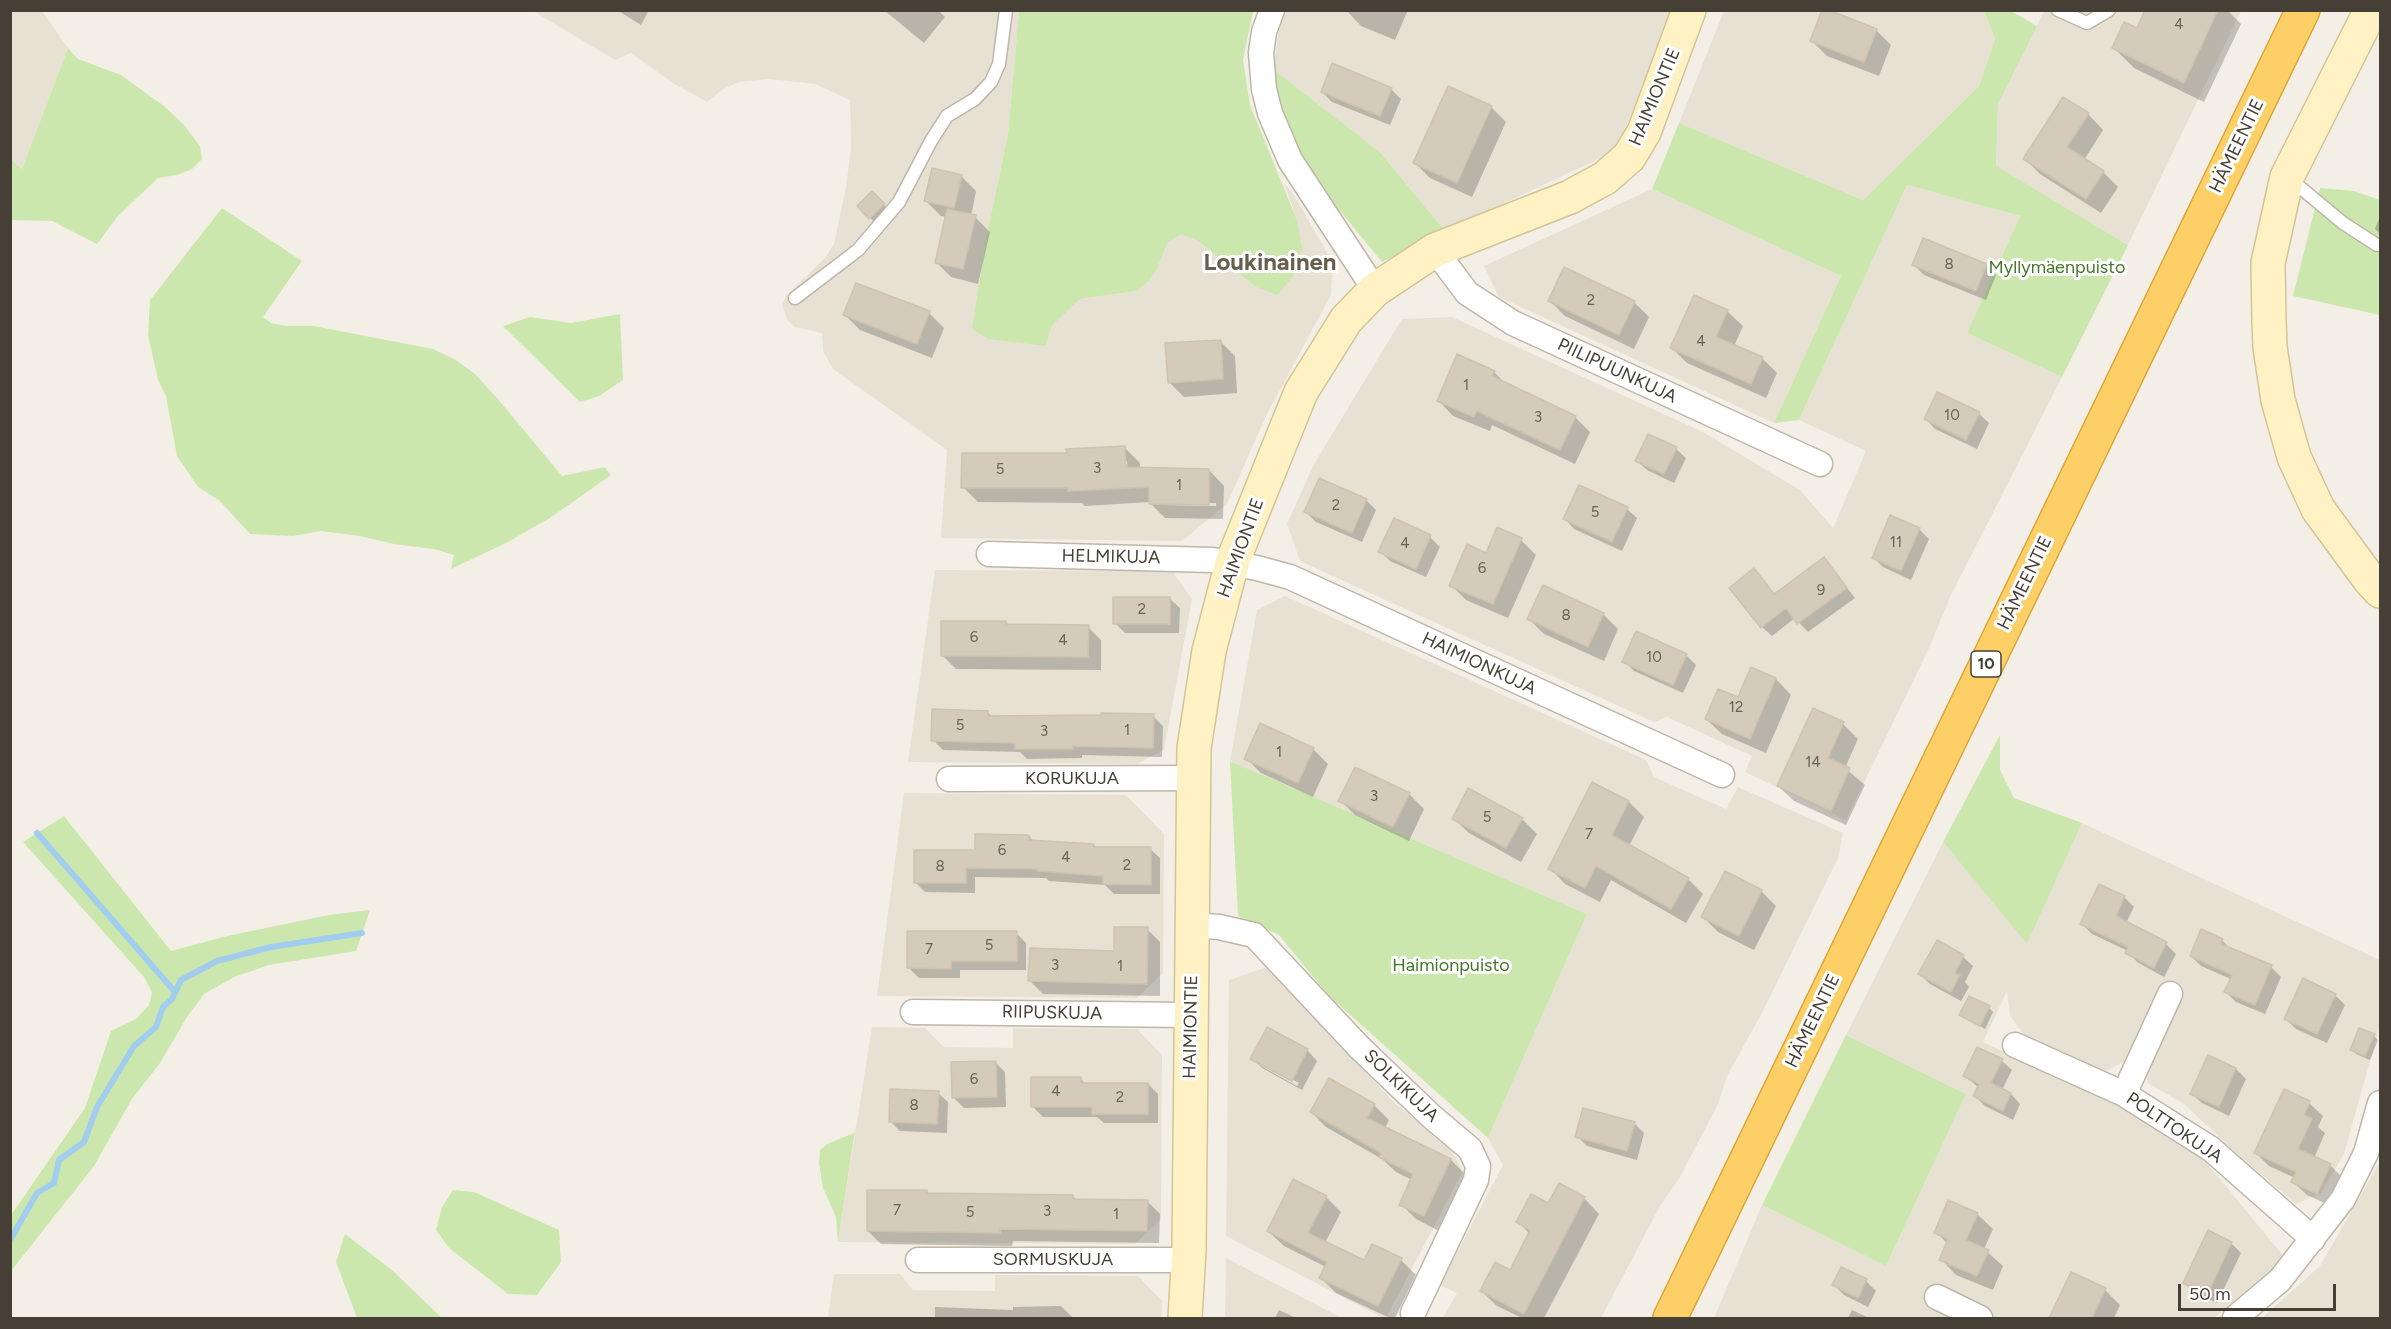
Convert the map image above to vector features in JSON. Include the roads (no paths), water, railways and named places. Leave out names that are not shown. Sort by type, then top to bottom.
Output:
[{"type":"highway","name":"HÄMEENTIE","points":[[1670,1318],[2303,10]]},
{"type":"street","points":[[1272,10],[1264,32],[1261,53],[1264,89],[1270,113],[1290,160],[1375,290]]},
{"type":"street","name":"HAIMIONTIE","points":[[1185,1318],[1188,1260],[1194,748],[1209,651],[1232,563],[1301,392],[1346,320],[1375,290],[1435,250],[1570,197],[1605,178],[1629,157],[1644,132],[1689,10]]},
{"type":"street","points":[[2371,10],[2287,177],[2268,263],[2270,347],[2278,400],[2294,457],[2318,508],[2380,591]]},
{"type":"street","name":"PIILIPUUNKUJA","points":[[1435,250],[1467,293],[1512,323],[1820,464]]},
{"type":"street","name":"HELMIKUJA","points":[[989,554],[1213,560],[1232,563]]},
{"type":"street","name":"HAIMIONKUJA","points":[[1232,563],[1257,567],[1290,578],[1722,775]]},
{"type":"street","name":"KORUKUJA","points":[[949,779],[1194,778]]},
{"type":"street","name":"SOLKIKUJA","points":[[1192,925],[1219,927],[1254,935],[1359,1047],[1431,1116],[1470,1149],[1478,1166],[1476,1180],[1413,1313]]},
{"type":"street","points":[[2124,1094],[2170,994]]},
{"type":"street","name":"RIIPUSKUJA","points":[[913,1012],[1191,1015]]},
{"type":"street","name":"POLTTOKUJA","points":[[2015,1046],[2124,1094],[2211,1149],[2313,1239]]},
{"type":"street","points":[[2235,1318],[2280,1280],[2343,1199],[2366,1153],[2380,1102]]},
{"type":"street","name":"SORMUSKUJA","points":[[918,1260],[1188,1260]]},
{"type":"street","points":[[1937,1297],[1980,1318]]},
{"type":"lane","points":[[795,298],[858,250],[899,202],[947,116],[975,99],[992,82],[999,63],[1006,10]]},
{"type":"lane","points":[[2058,10],[2087,23],[2109,10]]},
{"type":"lane","points":[[2287,177],[2343,223],[2377,245]]},
{"type":"waterway","points":[[37,833],[175,992]]},
{"type":"waterway","points":[[10,1240],[37,1193],[54,1183],[59,1160],[84,1142],[97,1107],[134,1046],[156,1027],[163,1007],[172,999],[181,980],[217,961],[271,947],[362,933]]},
{"type":"district","name":"Loukinainen","points":[[1270,263]]},
{"type":"park label","name":"Myllymäenpuisto","points":[[2057,268]]},
{"type":"park label","name":"Haimionpuisto","points":[[1451,966]]}]
